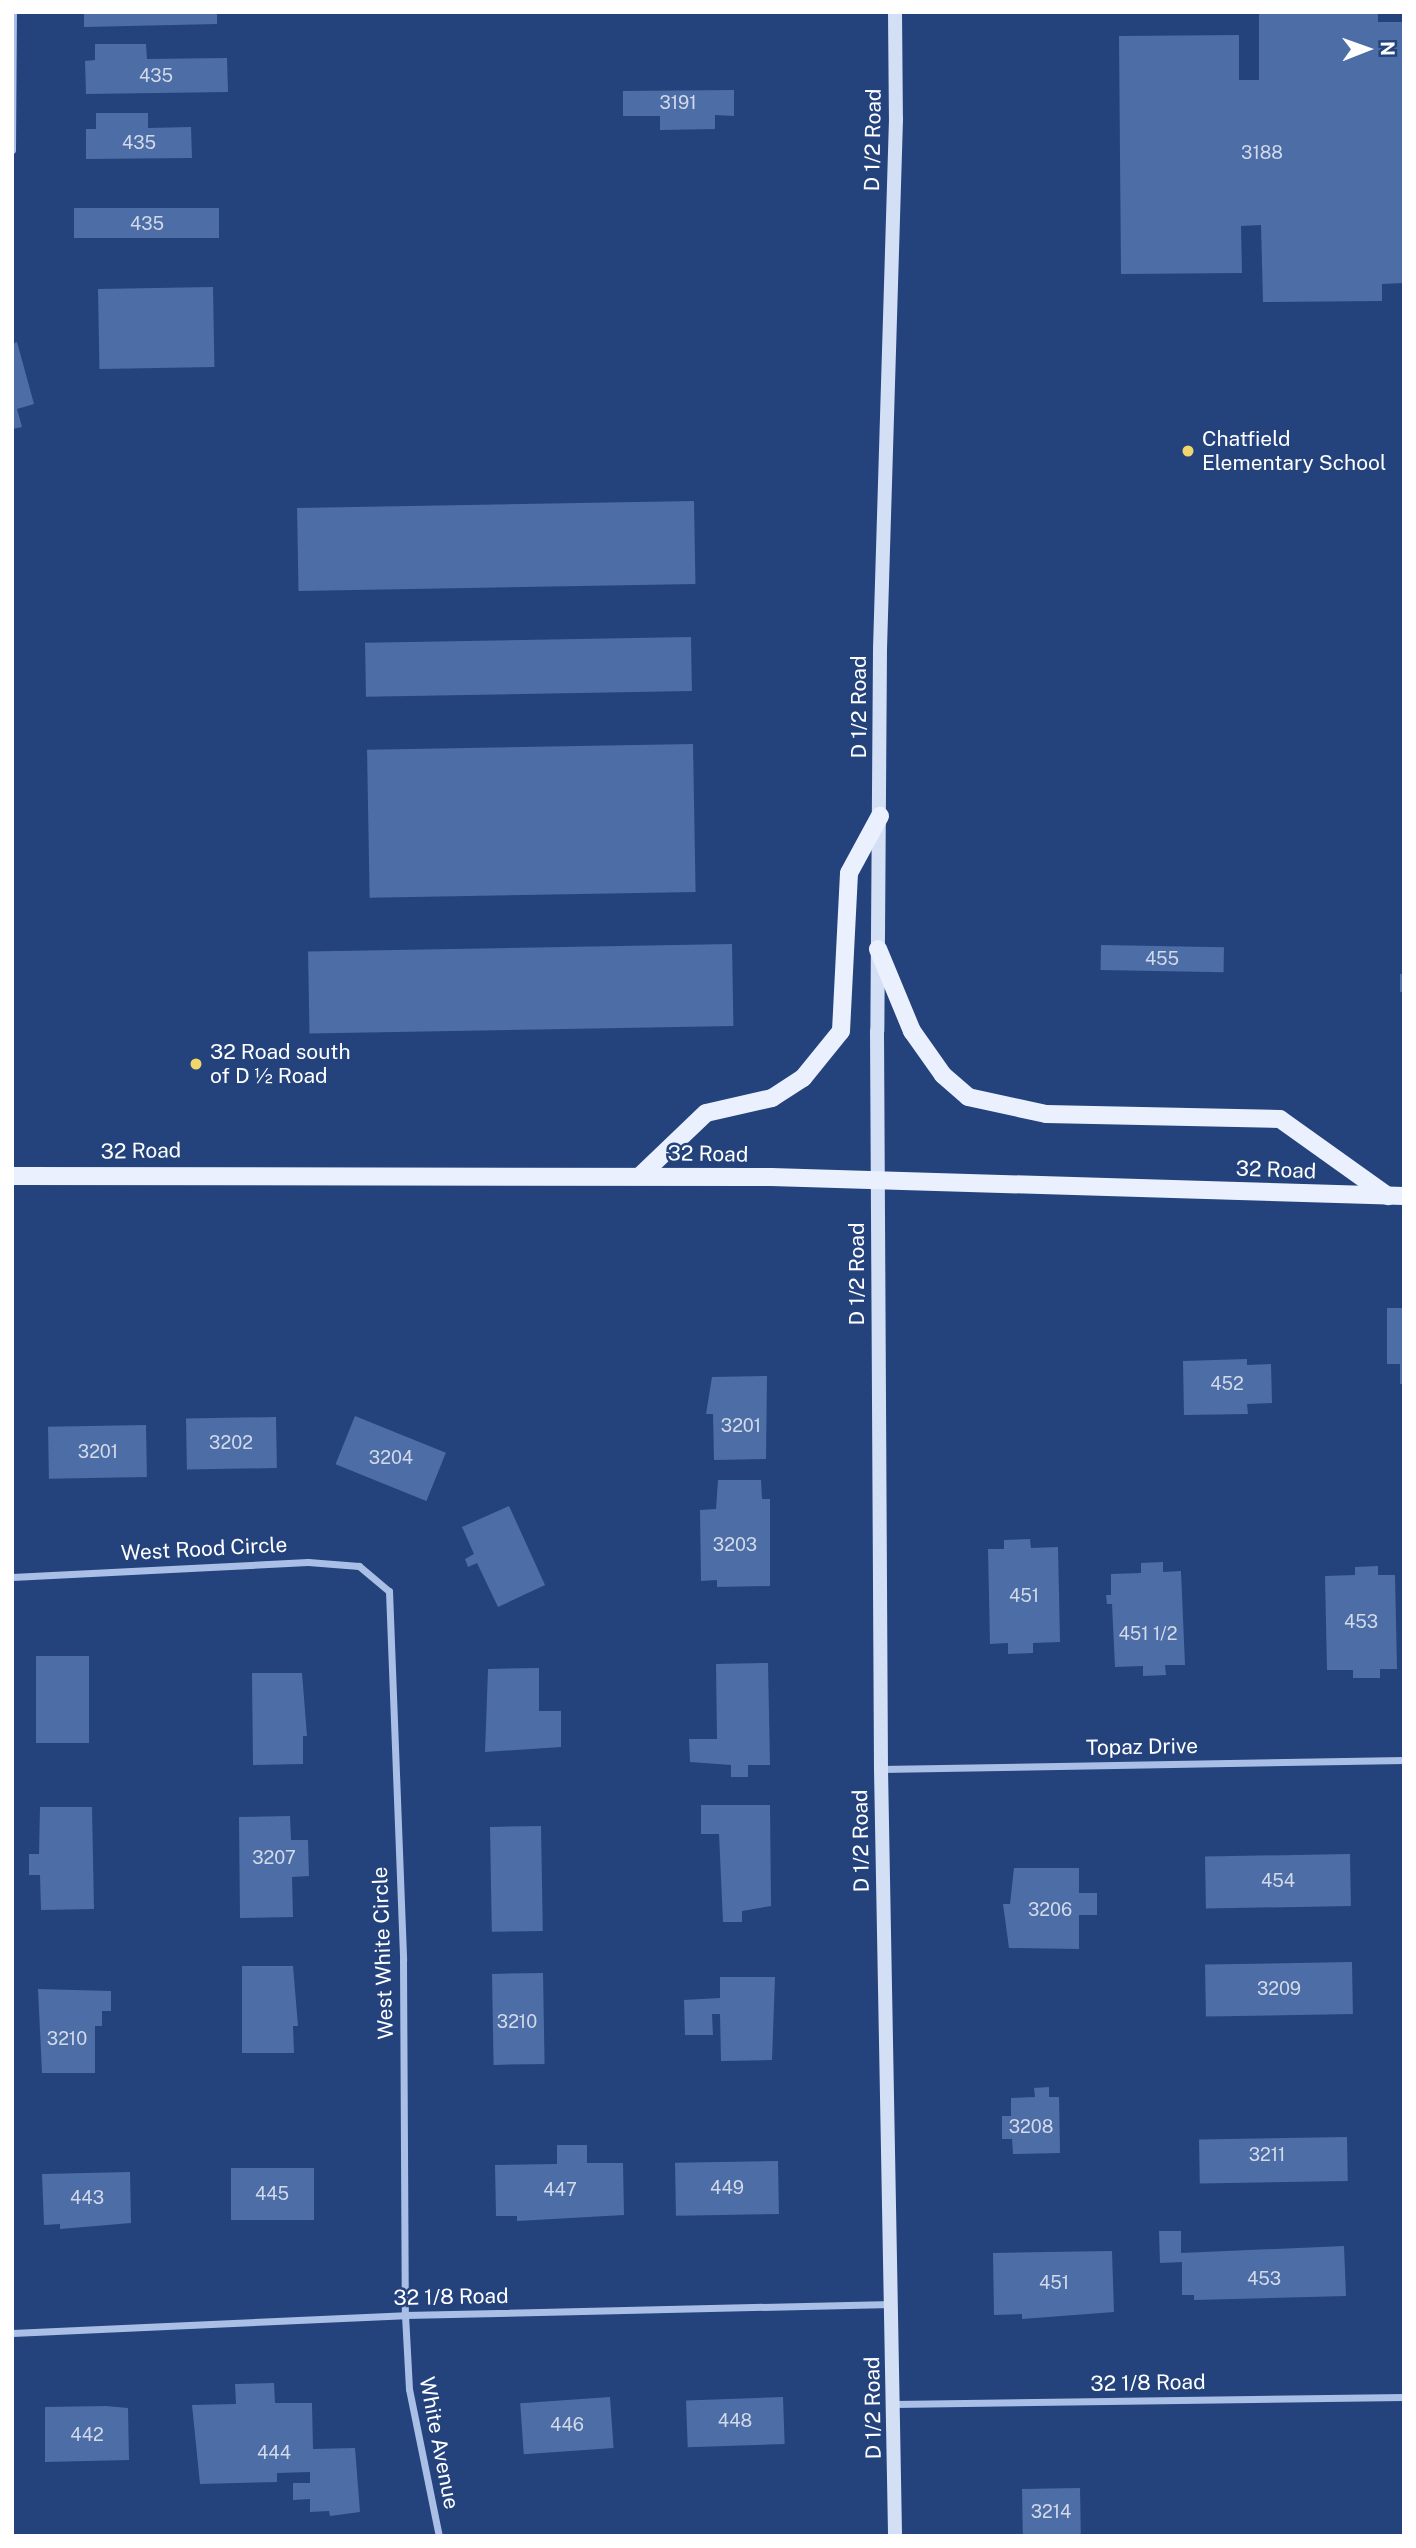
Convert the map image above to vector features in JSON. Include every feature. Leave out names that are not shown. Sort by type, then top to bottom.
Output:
[{"type":"main road","name":"D 1/2 Road","points":[[895,12],[878,949],[881,1769],[895,2536]]},
{"type":"main road","points":[[640,1176],[706,1112],[772,1098],[803,1078],[841,1031],[849,873],[880,817]]},
{"type":"main road","points":[[878,949],[912,1031],[943,1075],[968,1097],[1046,1114],[1280,1119],[1396,1196]]},
{"type":"main road","name":"32 Road","points":[[12,1176],[640,1176],[1396,1196]]},
{"type":"street","points":[[12,150],[13,12]]},
{"type":"street","name":"West Rood Circle","points":[[12,1577],[308,1562],[359,1566],[389,1591]]},
{"type":"street","name":"West White Circle","points":[[389,1591],[403,1960],[405,2315]]},
{"type":"street","name":"Topaz Drive","points":[[881,1769],[1404,1760]]},
{"type":"street","name":"32 1/8 Road","points":[[12,2333],[405,2315],[892,2304]]},
{"type":"street","name":"White Avenue","points":[[405,2315],[409,2389],[439,2536]]},
{"type":"street","name":"32 1/8 Road","points":[[894,2404],[1404,2397]]},
{"type":"building","points":[[84,12],[217,12],[217,24],[84,27]]},
{"type":"building","points":[[1259,12],[1378,12],[1378,22],[1404,22],[1404,283],[1382,284],[1382,301],[1263,302],[1261,225],[1241,226],[1242,273],[1121,274],[1119,36],[1239,35],[1239,80],[1259,80]]},
{"type":"building","points":[[95,44],[146,44],[147,59],[227,58],[228,92],[86,94],[85,61],[95,60]]},
{"type":"building","points":[[734,90],[734,116],[715,115],[715,129],[660,130],[660,116],[623,116],[623,91]]},
{"type":"building","points":[[96,113],[148,113],[148,128],[191,127],[192,158],[86,159],[86,129],[96,129]]},
{"type":"building","points":[[74,208],[219,208],[219,238],[74,238]]},
{"type":"building","points":[[213,287],[214,367],[99,369],[98,289]]},
{"type":"building","points":[[17,342],[34,404],[17,409],[22,427],[12,429],[12,344]]},
{"type":"building","points":[[694,501],[695,584],[299,591],[297,508]]},
{"type":"building","points":[[691,637],[692,691],[366,697],[365,643]]},
{"type":"building","points":[[693,744],[696,892],[370,898],[367,750]]},
{"type":"building","points":[[732,944],[733,1026],[309,1033],[308,951]]},
{"type":"building","points":[[1101,945],[1224,947],[1224,972],[1101,970]]},
{"type":"building","points":[[1400,974],[1404,974],[1404,992],[1400,992]]},
{"type":"building","points":[[1387,1308],[1404,1308],[1404,1384],[1400,1384],[1400,1364],[1387,1364]]},
{"type":"building","points":[[1247,1359],[1247,1365],[1271,1364],[1272,1403],[1247,1404],[1248,1414],[1184,1415],[1183,1361]]},
{"type":"building","points":[[767,1376],[766,1459],[714,1460],[713,1414],[706,1414],[712,1377]]},
{"type":"building","points":[[355,1416],[446,1453],[426,1501],[336,1464]]},
{"type":"building","points":[[276,1417],[277,1468],[187,1470],[186,1419]]},
{"type":"building","points":[[146,1425],[147,1477],[49,1479],[48,1427]]},
{"type":"building","points":[[718,1480],[761,1480],[762,1499],[770,1499],[770,1586],[717,1587],[717,1580],[701,1581],[700,1510],[716,1509]]},
{"type":"building","points":[[509,1506],[545,1585],[498,1607],[477,1563],[468,1567],[465,1559],[474,1554],[462,1527]]},
{"type":"building","points":[[1030,1539],[1031,1548],[1058,1547],[1060,1642],[1033,1643],[1033,1653],[1008,1654],[1008,1643],[990,1644],[988,1549],[1004,1549],[1004,1540]]},
{"type":"building","points":[[1163,1562],[1163,1572],[1181,1571],[1185,1665],[1165,1665],[1166,1675],[1143,1676],[1143,1666],[1115,1667],[1112,1604],[1107,1604],[1106,1595],[1111,1595],[1111,1574],[1141,1573],[1141,1563]]},
{"type":"building","points":[[1378,1566],[1378,1575],[1395,1575],[1397,1669],[1380,1669],[1380,1678],[1353,1678],[1353,1670],[1327,1670],[1325,1576],[1355,1575],[1355,1567]]},
{"type":"building","points":[[36,1656],[89,1656],[89,1743],[36,1743]]},
{"type":"building","points":[[768,1663],[770,1765],[748,1765],[748,1777],[731,1777],[731,1765],[690,1762],[689,1739],[717,1739],[716,1664]]},
{"type":"building","points":[[539,1668],[539,1711],[561,1711],[561,1747],[485,1752],[488,1669]]},
{"type":"building","points":[[252,1673],[302,1673],[307,1736],[303,1736],[303,1764],[253,1765]]},
{"type":"building","points":[[701,1805],[770,1805],[771,1906],[742,1911],[742,1922],[723,1922],[719,1834],[701,1834]]},
{"type":"building","points":[[40,1807],[92,1807],[94,1909],[41,1910],[40,1875],[29,1875],[29,1854],[39,1854]]},
{"type":"building","points":[[290,1816],[291,1840],[308,1840],[309,1876],[292,1877],[293,1917],[240,1918],[239,1817]]},
{"type":"building","points":[[541,1826],[543,1931],[492,1932],[490,1827]]},
{"type":"building","points":[[1350,1854],[1351,1906],[1206,1909],[1205,1857]]},
{"type":"building","points":[[1014,1868],[1079,1868],[1079,1893],[1097,1893],[1097,1915],[1079,1915],[1079,1949],[1009,1948],[1003,1904],[1010,1904]]},
{"type":"building","points":[[1352,1962],[1353,2014],[1206,2017],[1205,1965]]},
{"type":"building","points":[[242,1966],[293,1966],[298,2026],[293,2026],[294,2053],[242,2053]]},
{"type":"building","points":[[543,1973],[545,2064],[494,2065],[492,1974]]},
{"type":"building","points":[[720,1977],[775,1977],[772,2060],[721,2061],[720,2014],[712,2014],[713,2035],[685,2035],[684,2000],[720,1998]]},
{"type":"building","points":[[38,1989],[111,1991],[111,2011],[102,2011],[102,2026],[95,2026],[95,2073],[42,2073]]},
{"type":"building","points":[[1049,2087],[1049,2097],[1059,2097],[1060,2153],[1013,2154],[1012,2139],[1002,2139],[1002,2116],[1011,2116],[1011,2098],[1035,2097],[1034,2088]]},
{"type":"building","points":[[1347,2137],[1348,2181],[1200,2184],[1199,2140]]},
{"type":"building","points":[[557,2145],[587,2145],[587,2163],[623,2163],[624,2215],[517,2221],[517,2216],[496,2216],[495,2165],[557,2164]]},
{"type":"building","points":[[778,2161],[779,2214],[676,2216],[675,2163]]},
{"type":"building","points":[[231,2168],[314,2168],[314,2220],[231,2220]]},
{"type":"building","points":[[130,2172],[131,2223],[60,2229],[60,2224],[44,2225],[42,2174]]},
{"type":"building","points":[[1159,2231],[1181,2231],[1181,2253],[1344,2246],[1346,2296],[1194,2300],[1194,2295],[1182,2295],[1182,2262],[1160,2263]]},
{"type":"building","points":[[1112,2251],[1114,2312],[1022,2319],[1022,2314],[994,2315],[993,2253]]},
{"type":"building","points":[[274,2383],[275,2403],[312,2403],[313,2449],[355,2448],[360,2512],[330,2516],[329,2511],[310,2512],[310,2499],[293,2500],[293,2483],[310,2483],[310,2472],[277,2473],[277,2482],[200,2484],[192,2405],[236,2404],[235,2384]]},
{"type":"building","points":[[610,2397],[614,2448],[524,2454],[520,2403]]},
{"type":"building","points":[[783,2397],[785,2444],[688,2447],[686,2400]]},
{"type":"building","points":[[45,2407],[128,2408],[129,2460],[45,2462]]},
{"type":"building","points":[[1080,2488],[1081,2536],[1023,2536],[1022,2489]]},
{"type":"place","name":"Chatfield Elementary School","points":[[1188,451]]},
{"type":"place","name":"32 Road south of D ½ Road","points":[[196,1064]]}]
